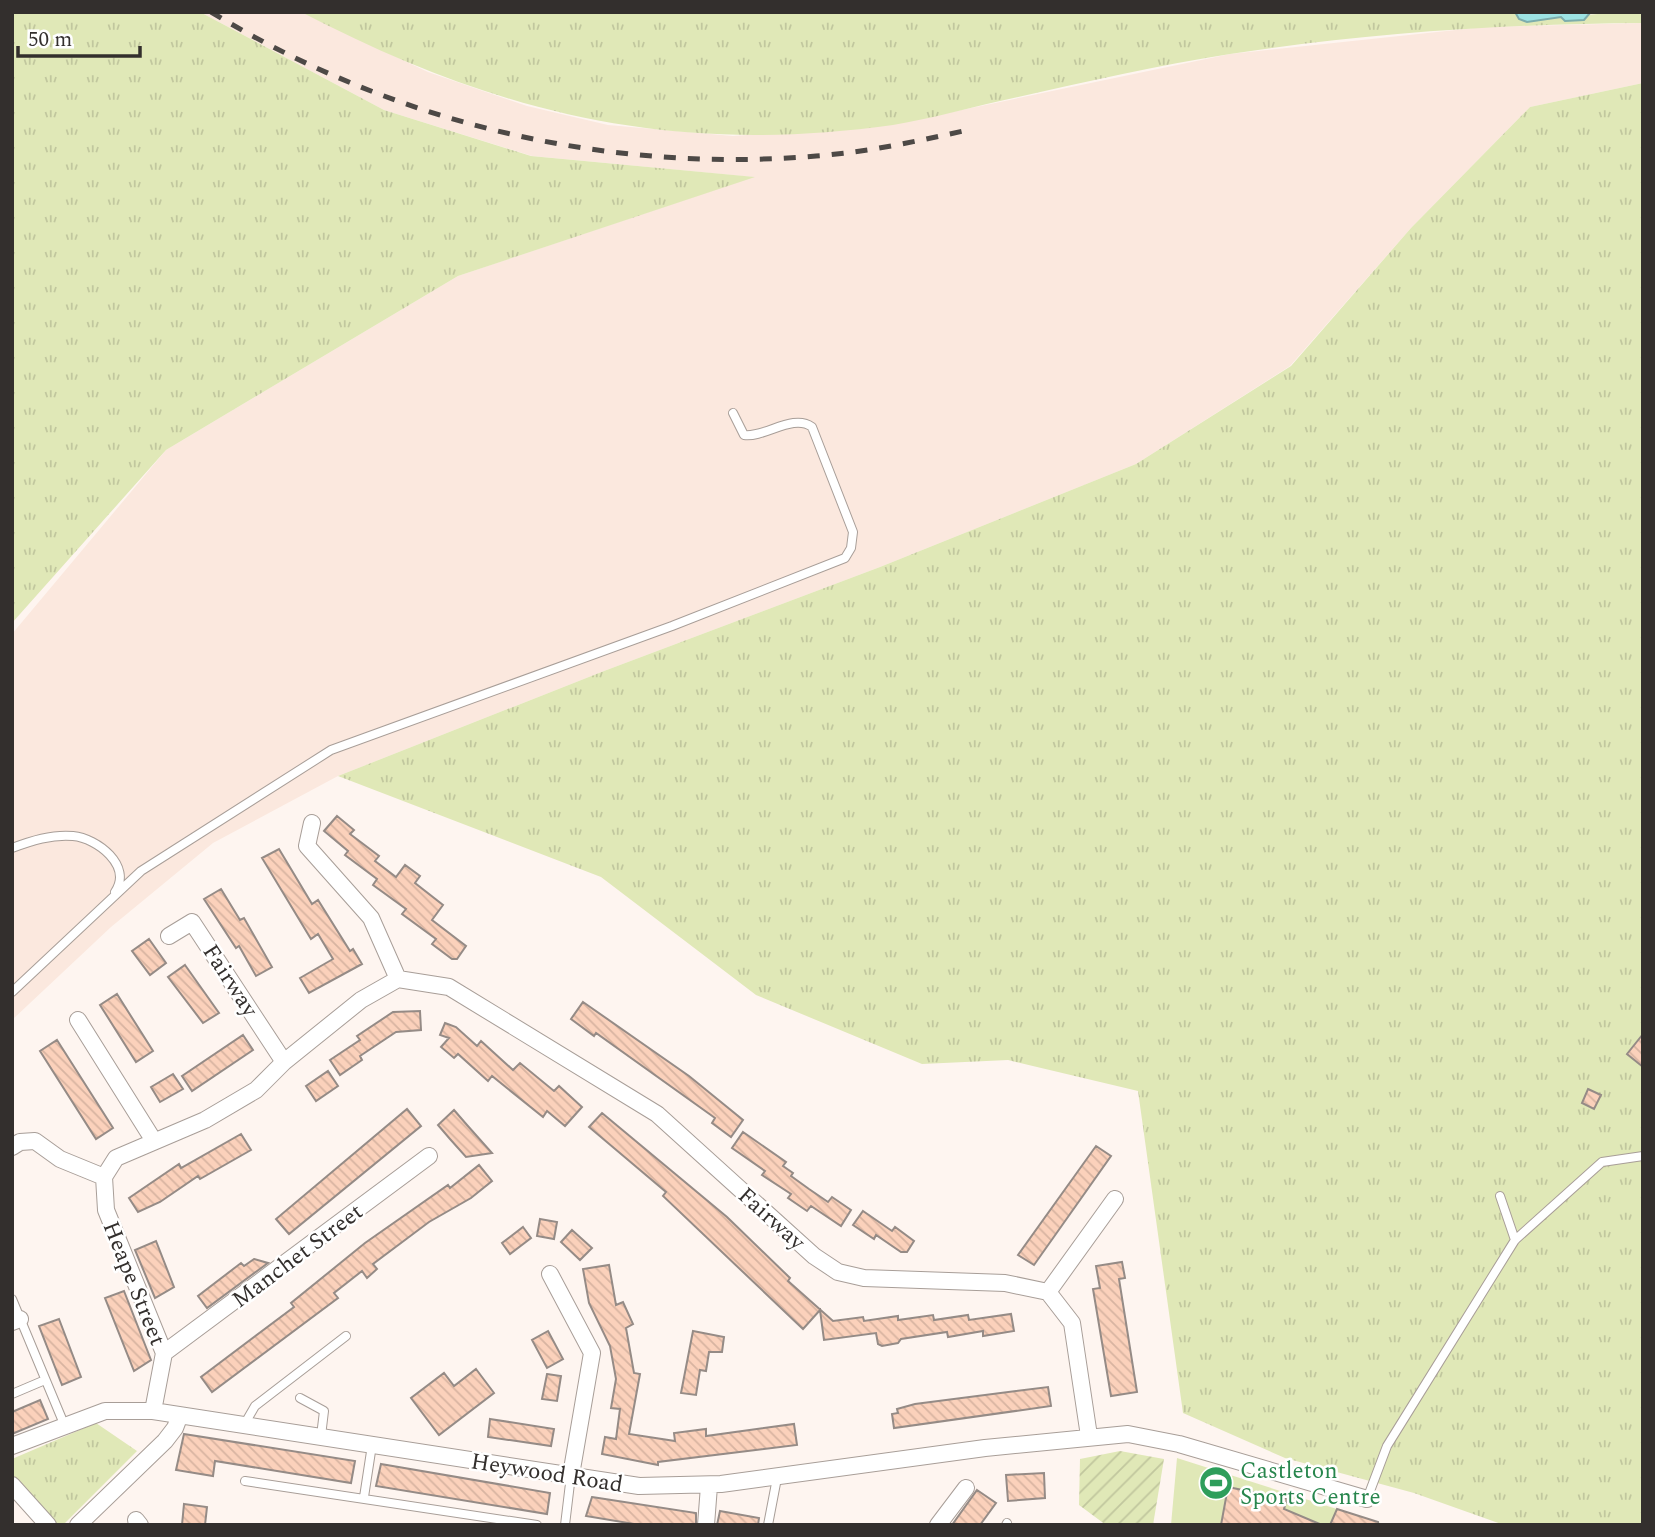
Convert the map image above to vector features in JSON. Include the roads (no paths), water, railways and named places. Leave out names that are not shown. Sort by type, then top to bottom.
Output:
[{"type":"street","points":[[12,1147],[20,1142],[35,1141],[60,1159],[104,1177],[116,1158],[205,1120],[256,1090],[284,1062],[361,1000],[398,979],[371,918],[307,846],[312,823]]},
{"type":"street","name":"Fairway","points":[[169,936],[192,922],[284,1062]]},
{"type":"street","name":"Fairway","points":[[398,979],[449,987],[657,1114],[814,1256],[838,1272],[864,1278],[1005,1283],[1048,1292]]},
{"type":"street","points":[[78,1020],[154,1141]]},
{"type":"street","name":"Manchet Street","points":[[164,1353],[429,1156]]},
{"type":"street","name":"Heape Street","points":[[104,1177],[106,1210],[164,1353],[153,1411]]},
{"type":"street","points":[[1089,1436],[1072,1323],[1048,1292],[1115,1199]]},
{"type":"street","points":[[550,1273],[592,1353],[571,1475]]},
{"type":"street","name":"Heywood Road","points":[[12,1447],[64,1424],[105,1411],[153,1411],[639,1486],[709,1486],[1089,1436],[1128,1434],[1179,1444],[1367,1499]]},
{"type":"street","points":[[78,1525],[165,1441],[175,1428],[180,1415]]},
{"type":"street","points":[[12,1485],[48,1525]]},
{"type":"street","points":[[706,1525],[709,1486]]},
{"type":"street","points":[[938,1525],[966,1488]]},
{"type":"lane","points":[[12,992],[141,871],[219,818],[331,750],[697,616],[845,558],[851,548],[853,532],[812,427],[796,422],[763,435],[744,435],[733,413]]},
{"type":"lane","points":[[12,848],[51,837],[73,836],[89,840],[106,852],[119,870],[118,887],[109,901]]},
{"type":"lane","points":[[1367,1499],[1387,1446],[1515,1240],[1602,1162],[1643,1156]]},
{"type":"lane","points":[[1500,1196],[1515,1240]]},
{"type":"lane","points":[[12,1299],[16,1320],[64,1424]]},
{"type":"lane","points":[[244,1424],[255,1406],[346,1336]]},
{"type":"lane","points":[[12,1394],[45,1380]]},
{"type":"lane","points":[[300,1398],[324,1411],[321,1436]]},
{"type":"lane","points":[[364,1497],[373,1444]]},
{"type":"lane","points":[[565,1525],[571,1475]]},
{"type":"lane","points":[[768,1525],[777,1478]]},
{"type":"lane","points":[[245,1481],[537,1525]]},
{"type":"water","points":[[1515,12],[1590,13],[1584,20],[1565,21],[1561,17],[1527,22],[1519,19]]},
{"type":"railway","points":[[211,12],[280,51],[352,83],[426,111],[502,132],[579,147],[657,157],[737,159],[816,156],[874,149],[968,130]]},
{"type":"place","name":"Castleton Sports Centre","points":[[1216,1483]]}]
